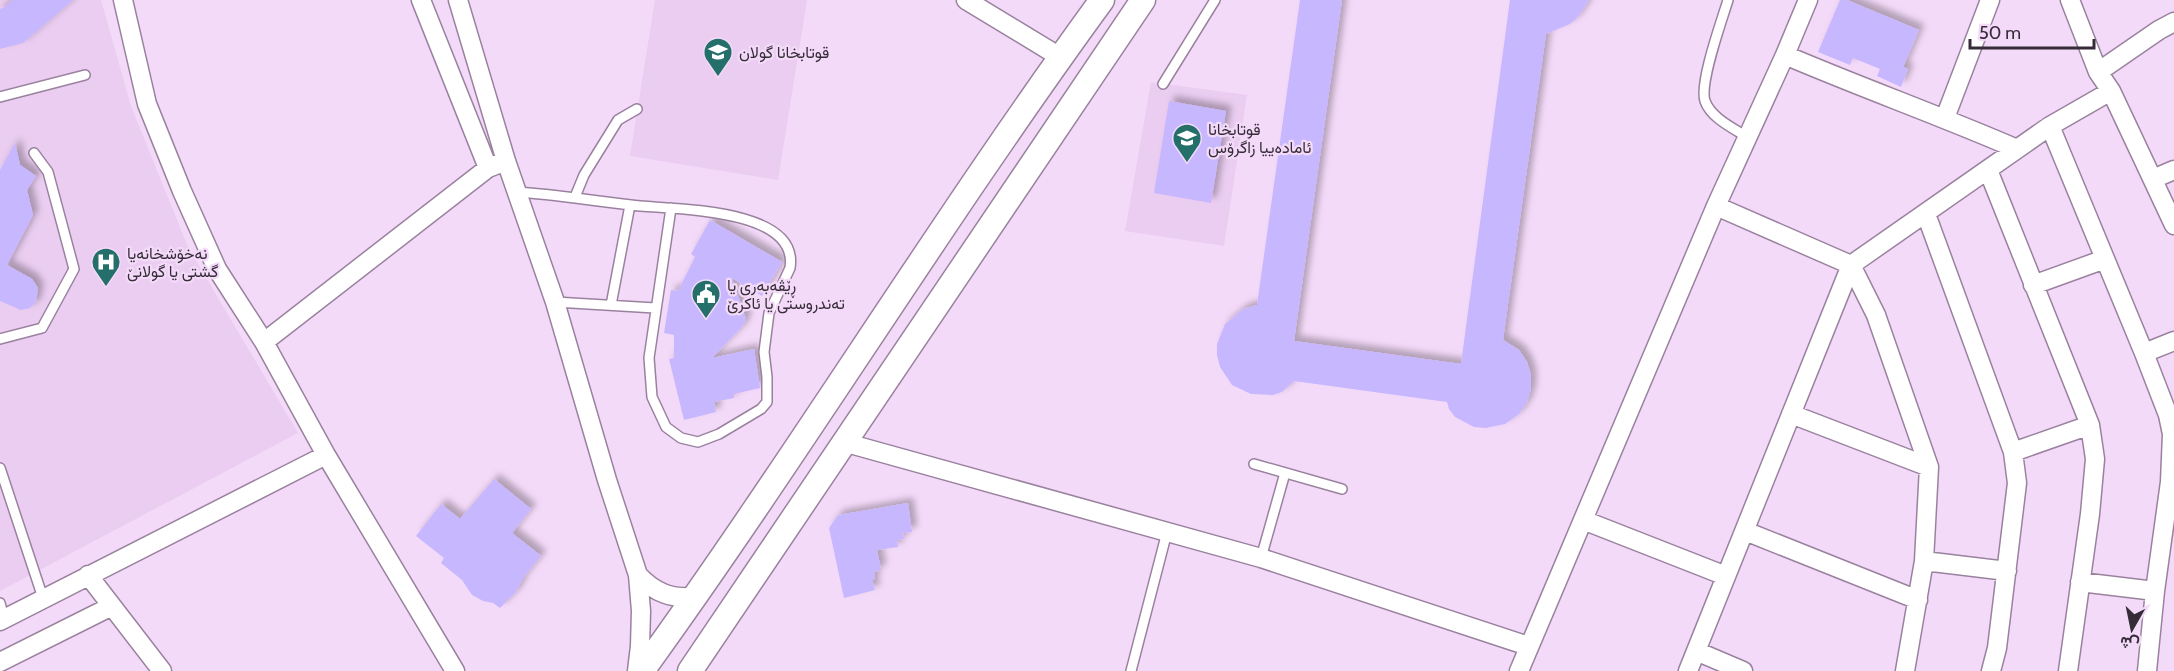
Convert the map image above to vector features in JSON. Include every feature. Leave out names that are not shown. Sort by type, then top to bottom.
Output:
[{"type":"street","points":[[123,0],[147,104],[182,191],[218,269],[264,342],[326,455],[455,671]]},
{"type":"street","points":[[421,0],[488,168]]},
{"type":"street","points":[[458,0],[506,161],[555,302],[607,480],[638,575],[641,611],[640,646],[636,671]]},
{"type":"street","points":[[966,0],[1060,57]]},
{"type":"street","points":[[642,671],[696,597],[923,257],[1060,57],[1102,0]]},
{"type":"street","points":[[690,671],[1143,0]]},
{"type":"street","points":[[1519,671],[1716,206],[1808,0]]},
{"type":"street","points":[[1945,118],[1990,0]]},
{"type":"street","points":[[2070,0],[2098,72],[2111,91],[2174,225]]},
{"type":"street","points":[[2098,72],[2174,22]]},
{"type":"street","points":[[1785,55],[2017,149]]},
{"type":"street","points":[[1688,671],[1851,265],[2050,126],[2111,91]]},
{"type":"street","points":[[2050,126],[2144,353],[2168,415],[2172,434],[2170,482],[2147,671]]},
{"type":"street","points":[[264,342],[488,168],[506,161]]},
{"type":"street","points":[[1988,170],[2090,425],[2094,459],[2090,514],[2068,671]]},
{"type":"street","points":[[2153,179],[2174,170]]},
{"type":"street","points":[[1716,206],[1851,265],[1876,315],[1929,467],[1924,561],[1905,671]]},
{"type":"street","points":[[1926,214],[2013,452],[2017,483],[1997,648],[1991,671]]},
{"type":"street","points":[[923,257],[954,279]]},
{"type":"street","points":[[2033,285],[2105,259]]},
{"type":"street","points":[[2144,353],[2174,341]]},
{"type":"street","points":[[1791,414],[1929,467]]},
{"type":"street","points":[[2013,452],[2090,425]]},
{"type":"street","points":[[843,442],[1261,558],[1528,646]]},
{"type":"street","points":[[1,614],[43,598],[326,455]]},
{"type":"street","points":[[1583,520],[1726,576]]},
{"type":"street","points":[[1745,531],[1918,600]]},
{"type":"street","points":[[1924,561],[2007,571]]},
{"type":"street","points":[[88,574],[162,671]]},
{"type":"street","points":[[638,575],[649,587],[663,595],[680,598],[696,597]]},
{"type":"street","points":[[2080,582],[2155,591]]},
{"type":"street","points":[[0,662],[112,606]]},
{"type":"street","points":[[1696,651],[1743,671]]},
{"type":"lane","points":[[1163,84],[1215,0]]},
{"type":"lane","points":[[1728,0],[1704,84],[1705,100],[1714,114],[1748,138]]},
{"type":"lane","points":[[0,97],[85,75]]},
{"type":"lane","points":[[575,197],[584,175],[618,120],[637,109]]},
{"type":"lane","points":[[0,339],[42,328],[74,268],[48,172],[34,153]]},
{"type":"lane","points":[[516,192],[724,213],[750,221],[780,239],[788,250],[791,261],[790,268],[769,313],[764,352],[767,402],[762,409],[719,434],[698,442],[681,438],[666,427],[652,397],[650,358],[655,308],[671,208]]},
{"type":"lane","points":[[611,305],[630,205]]},
{"type":"lane","points":[[555,302],[655,308]]},
{"type":"lane","points":[[1254,464],[1342,489]]},
{"type":"lane","points":[[0,468],[43,598]]},
{"type":"lane","points":[[1261,558],[1286,473]]},
{"type":"lane","points":[[1131,671],[1167,532]]},
{"type":"shaded area","name":"نەخۆشخانەیا گشتی یا گولانێ","points":[[0,0],[101,0],[131,106],[188,247],[298,433],[0,591]]},
{"type":"shaded area","name":"قوتابخانا گولان","points":[[655,0],[807,0],[778,180],[630,156]]},
{"type":"shaded area","name":"قوتابخانا ئامادەییا زاگرۆس","points":[[1151,82],[1247,95],[1224,246],[1125,231]]},
{"type":"building","points":[[13,0],[73,0],[23,43],[0,49],[0,9]]},
{"type":"building","points":[[1300,0],[1342,0],[1294,341],[1461,364],[1510,0],[1589,0],[1570,24],[1546,34],[1503,340],[1519,350],[1527,362],[1531,375],[1531,389],[1527,402],[1519,414],[1505,424],[1486,428],[1474,427],[1455,417],[1447,402],[1294,381],[1282,392],[1273,395],[1251,394],[1232,385],[1220,367],[1217,344],[1225,324],[1243,309],[1257,305]]},
{"type":"building","points":[[1840,0],[1847,0],[1919,30],[1903,67],[1908,69],[1901,87],[1877,76],[1880,69],[1853,58],[1850,65],[1818,52]]},
{"type":"building","points":[[1169,101],[1226,111],[1211,203],[1154,193]]},
{"type":"building","points":[[15,143],[20,165],[36,176],[27,190],[33,215],[7,265],[32,279],[38,288],[36,302],[30,308],[21,310],[0,301],[0,170]]},
{"type":"building","name":"ڕێڤەبەری یا تەندروستی یا ئاکرێ","points":[[710,220],[782,262],[762,296],[732,278],[746,319],[742,327],[712,358],[754,349],[760,388],[734,394],[734,398],[714,402],[716,412],[684,420],[669,359],[674,358],[674,335],[664,333],[671,290],[678,291],[695,257],[691,254]]},
{"type":"building","points":[[494,479],[531,509],[512,533],[541,556],[523,578],[516,592],[500,608],[472,595],[462,580],[441,563],[444,558],[416,536],[441,504],[460,519]]},
{"type":"building","points":[[908,503],[912,532],[903,533],[904,539],[897,540],[898,547],[877,550],[881,570],[874,572],[875,579],[872,580],[875,590],[844,598],[829,528],[838,515]]},
{"type":"place","name":"قوتابخانا گولان","points":[[718,78]]},
{"type":"place","name":"قوتابخانا ئامادەییا زاگرۆس","points":[[1187,164]]},
{"type":"place","name":"نەخۆشخانەیا گشتی یا گولانێ","points":[[106,288]]},
{"type":"place","name":"ڕێڤەبەری یا تەندروستی یا ئاکرێ","points":[[706,320]]}]
